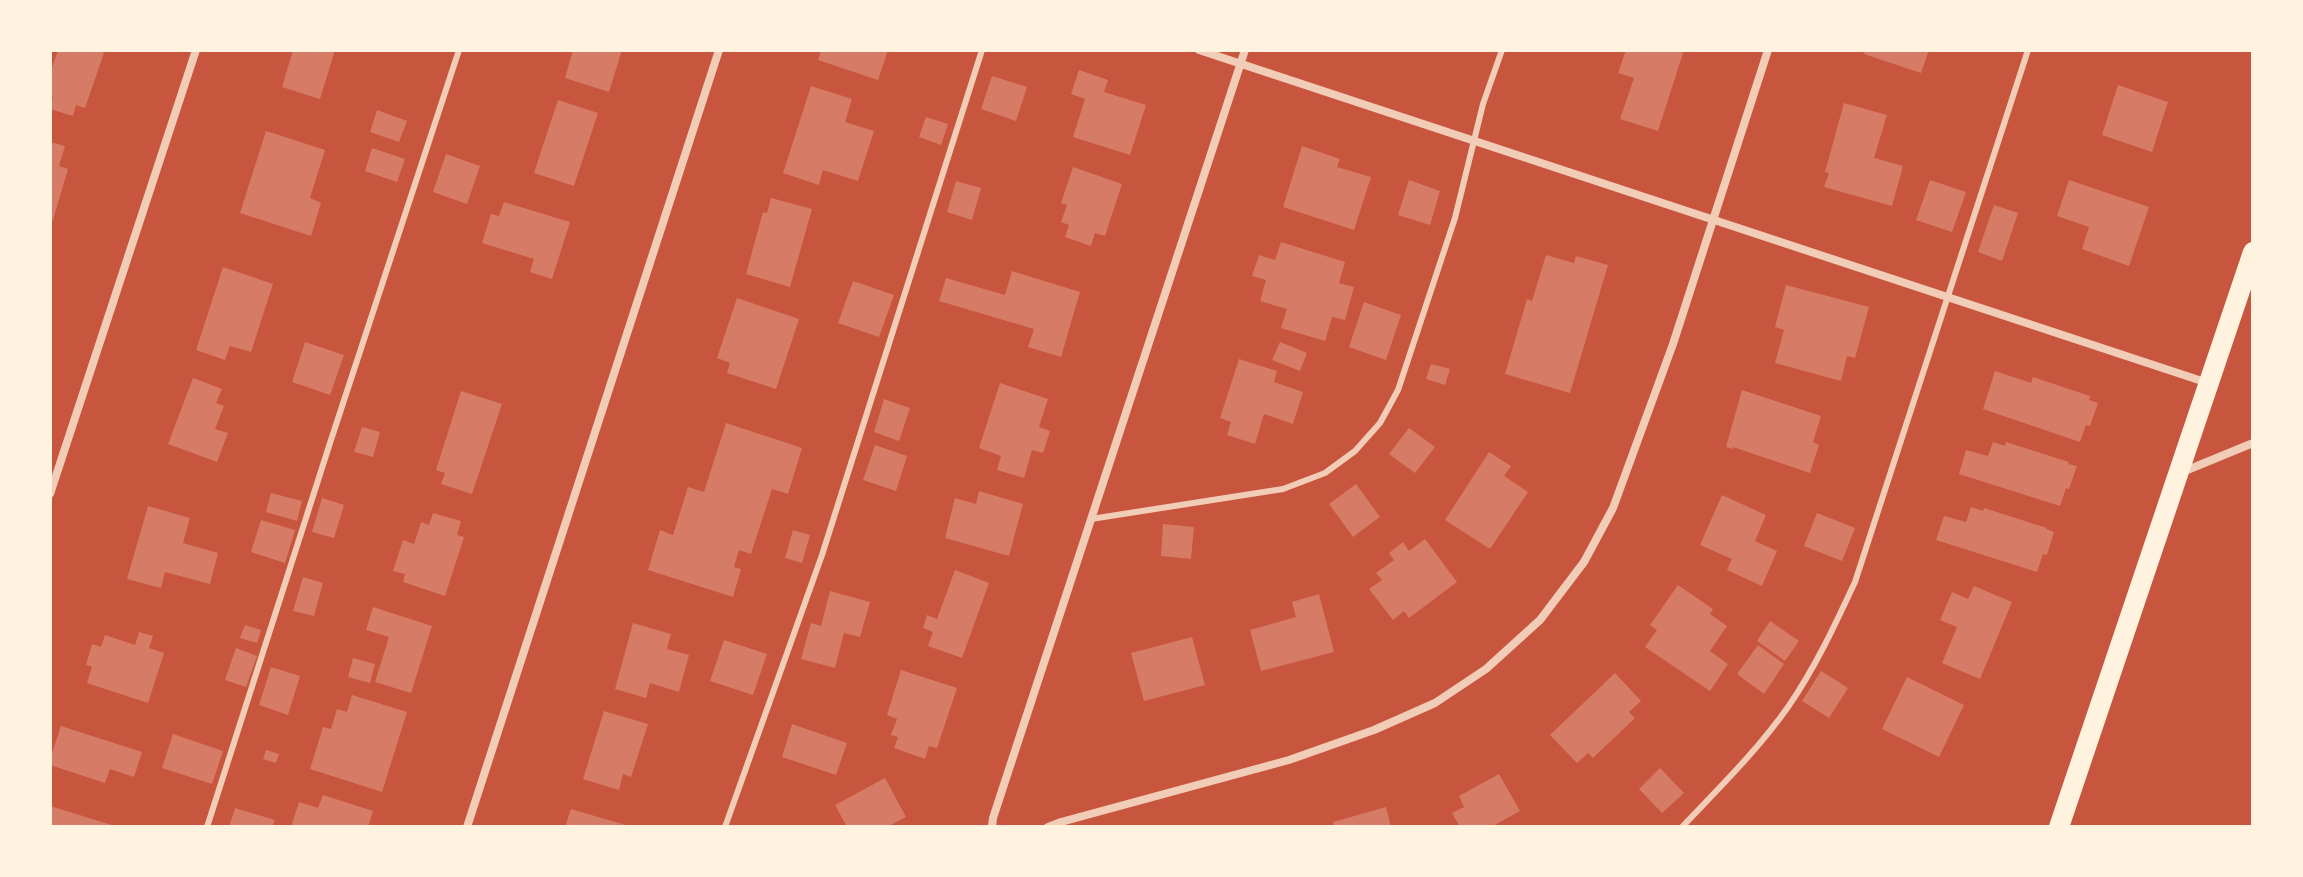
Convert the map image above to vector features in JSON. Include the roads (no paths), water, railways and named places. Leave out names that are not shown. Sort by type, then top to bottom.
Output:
[{"type":"main road","points":[[2059,827],[2253,252]]},
{"type":"street","points":[[50,494],[196,50]]},
{"type":"street","points":[[467,827],[719,50]]},
{"type":"street","points":[[1199,50],[2210,383]]},
{"type":"street","points":[[992,827],[1245,50]]},
{"type":"street","points":[[1048,827],[1289,760],[1374,730],[1435,703],[1486,669],[1540,620],[1584,562],[1613,508],[1673,344],[1768,50]]},
{"type":"street","points":[[2179,473],[2253,443]]},
{"type":"lane","points":[[207,827],[459,50]]},
{"type":"lane","points":[[725,827],[822,555],[982,50]]},
{"type":"lane","points":[[1091,519],[1283,489],[1325,473],[1355,451],[1380,423],[1398,390],[1455,218],[1483,104],[1502,50]]},
{"type":"lane","points":[[1682,827],[1743,763],[1779,718],[1825,647],[1855,582],[2028,50]]}]
